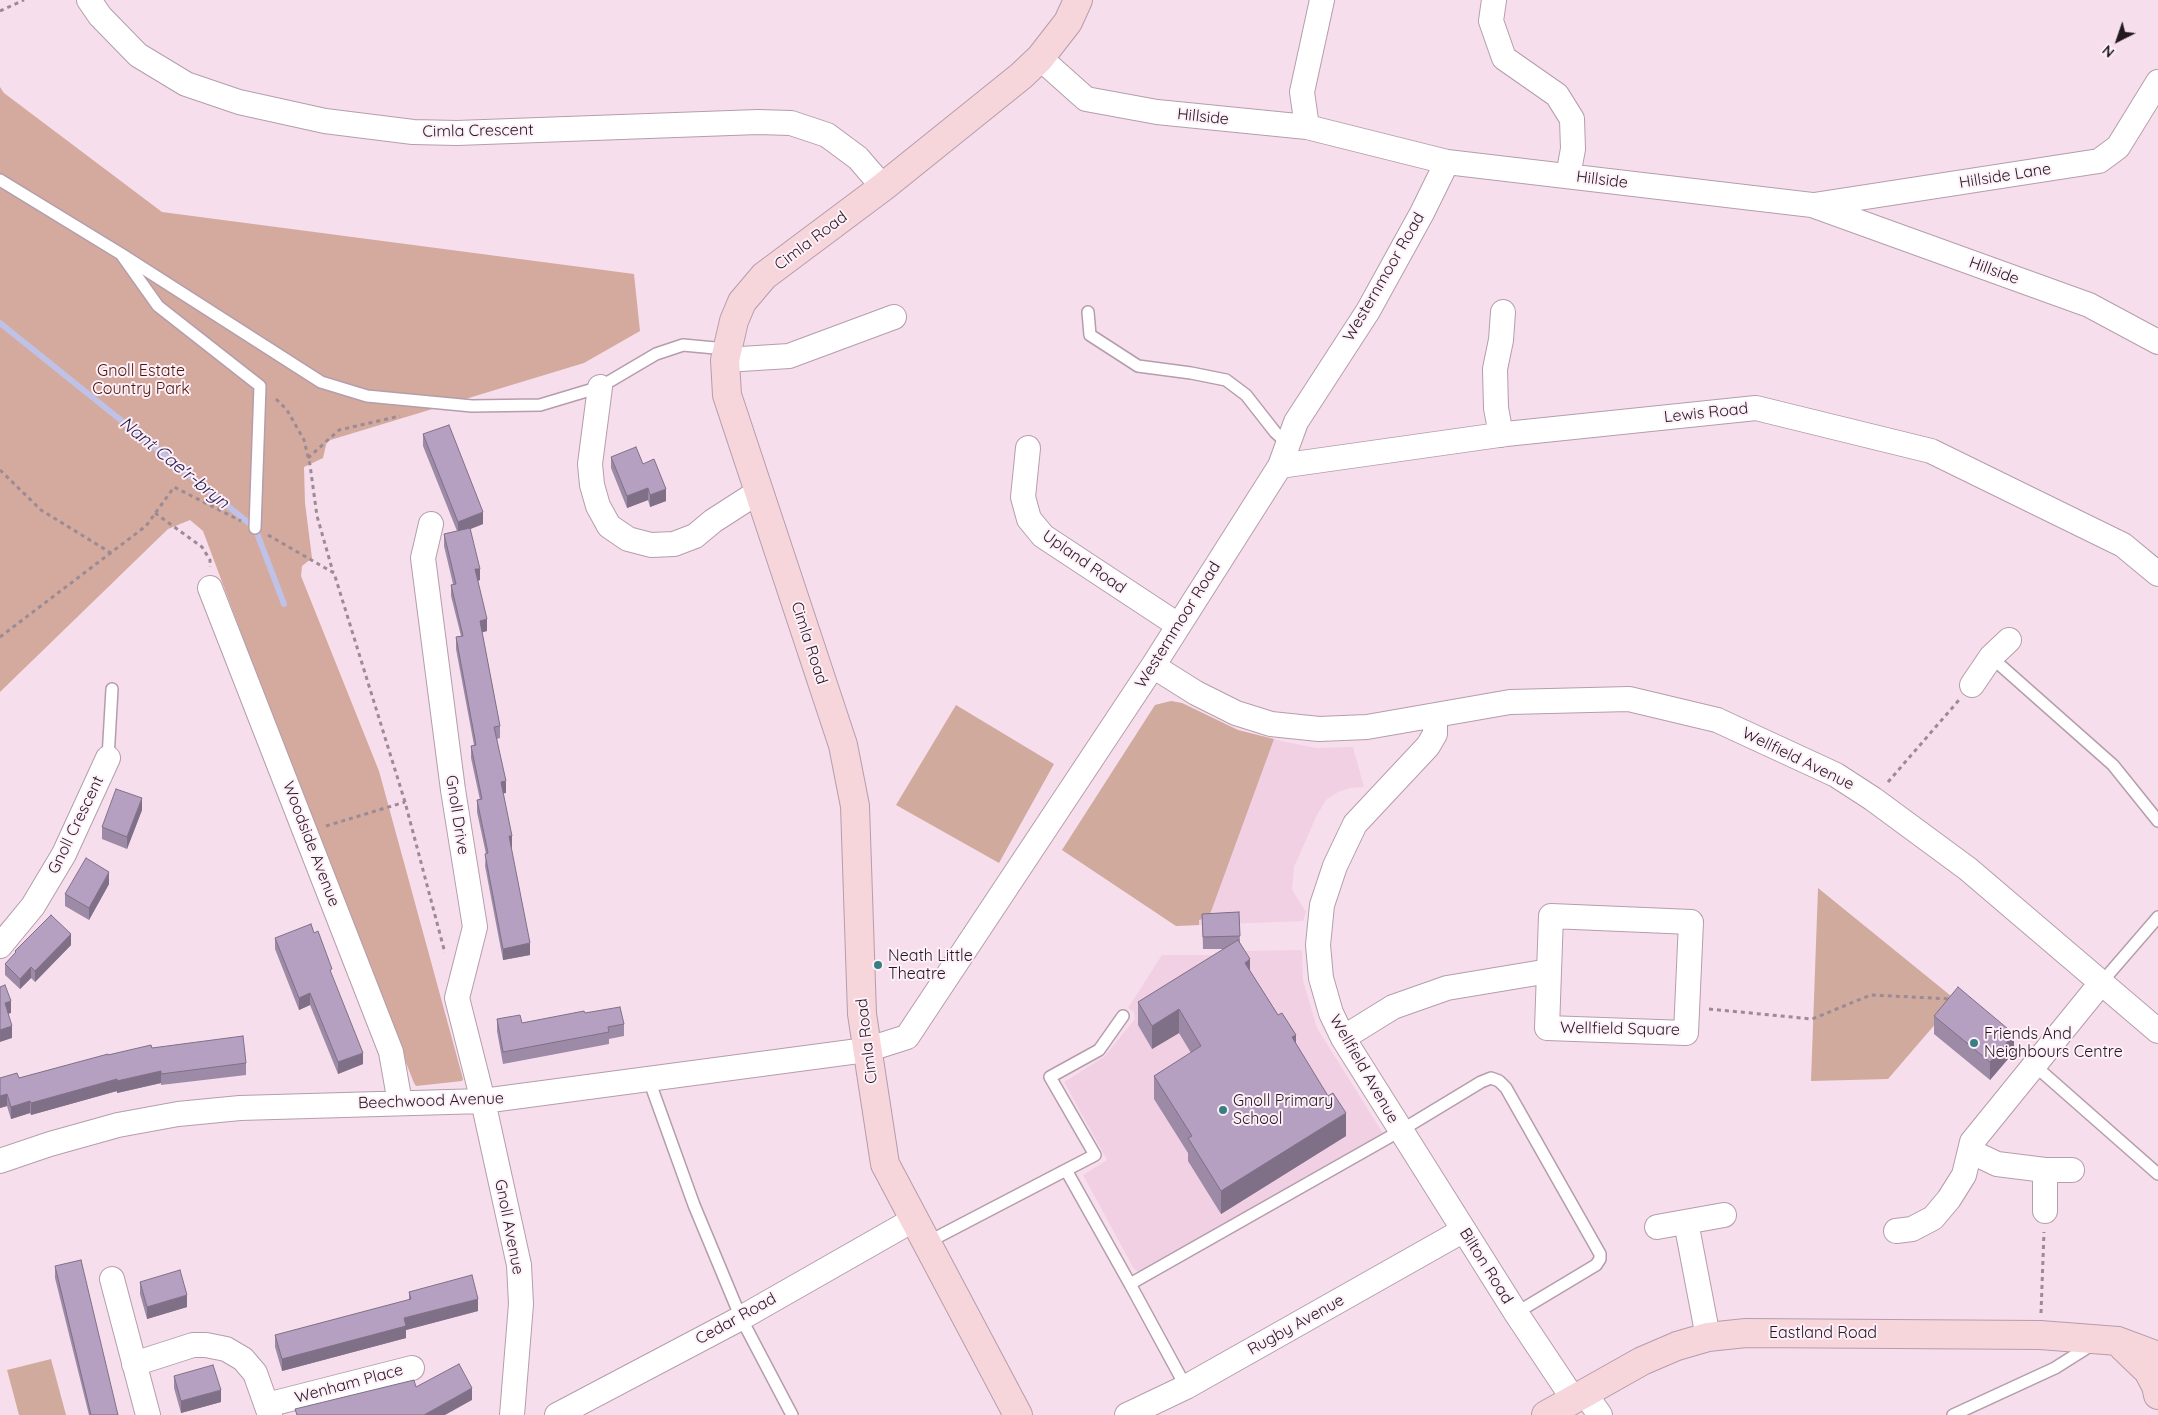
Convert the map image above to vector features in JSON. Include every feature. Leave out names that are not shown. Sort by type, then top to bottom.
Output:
[{"type":"main road","name":"Cimla Road","points":[[1018,1415],[885,1164],[866,1050],[862,1014],[855,806],[843,745],[727,395],[725,354],[742,302],[764,276],[883,187],[1021,76],[1040,58],[1068,22],[1078,0]]},
{"type":"main road","name":"Eastland Road","points":[[1546,1415],[1586,1403],[1642,1361],[1677,1346],[1708,1337],[1746,1333],[2040,1335],[2109,1340],[2158,1356]]},
{"type":"main road","points":[[2109,1340],[2148,1371],[2156,1386],[2158,1395]]},
{"type":"street","name":"Cimla Crescent","points":[[88,0],[100,16],[138,55],[186,84],[239,102],[325,121],[413,132],[457,133],[758,122],[791,123],[827,135],[858,158],[883,187]]},
{"type":"street","points":[[1307,127],[1302,92],[1322,0]]},
{"type":"street","points":[[1494,0],[1491,20],[1504,58],[1557,95],[1572,119],[1573,150],[1568,176]]},
{"type":"street","name":"Hillside","points":[[1040,58],[1086,99],[1157,112],[1307,127],[1447,162],[1812,206],[2089,305],[2158,342]]},
{"type":"street","name":"Hillside Lane","points":[[1812,206],[2100,161],[2118,148],[2155,86]]},
{"type":"street","name":"Westernmoor Road","points":[[866,1050],[907,1037],[1153,666],[1284,455],[1296,422],[1368,311],[1422,213],[1447,162]]},
{"type":"street","points":[[1501,435],[1496,408],[1495,369],[1501,340],[1503,312]]},
{"type":"street","points":[[725,354],[789,356],[894,317]]},
{"type":"street","points":[[600,386],[590,464],[592,485],[598,506],[609,526],[628,539],[651,545],[674,544],[695,536],[712,521],[758,492]]},
{"type":"street","name":"Lewis Road","points":[[1284,455],[1501,435],[1756,408],[1932,451],[2123,545],[2158,574]]},
{"type":"street","name":"Upland Road","points":[[1028,448],[1023,497],[1030,519],[1043,536],[1178,625]]},
{"type":"street","name":"Gnoll Drive","points":[[431,524],[424,558],[453,790],[475,927],[457,998],[483,1101]]},
{"type":"street","name":"Woodside Avenue","points":[[210,588],[307,832],[391,1052],[400,1103]]},
{"type":"street","points":[[1972,685],[1991,657],[2009,640]]},
{"type":"street","name":"Wellfield Avenue","points":[[1153,666],[1196,693],[1236,713],[1271,724],[1319,729],[1367,727],[1510,702],[1628,699],[1717,720],[1836,775],[1873,799],[1968,869],[2158,1031]]},
{"type":"street","name":"Wellfield Avenue","points":[[1400,1131],[1343,1038],[1331,1013],[1321,978],[1318,945],[1322,905],[1335,866],[1355,824],[1428,746],[1435,734],[1435,716]]},
{"type":"street","name":"Gnoll Crescent","points":[[0,946],[33,906],[55,869],[108,758]]},
{"type":"street","name":"Wellfield Square","points":[[1551,916],[1691,922],[1686,1034],[1547,1028],[1549,971],[1551,916]]},
{"type":"street","points":[[1343,1038],[1393,1007],[1447,988],[1549,971]]},
{"type":"street","points":[[1896,1231],[1912,1229],[1933,1218],[1949,1199],[1964,1175],[1972,1142],[2101,983]]},
{"type":"street","name":"Beechwood Avenue","points":[[0,1162],[50,1144],[118,1125],[178,1114],[240,1108],[483,1101],[866,1050]]},
{"type":"street","name":"Gnoll Avenue","points":[[483,1101],[519,1265],[521,1304],[512,1415]]},
{"type":"street","name":"Bilton Road","points":[[1400,1131],[1516,1313],[1586,1403]]},
{"type":"street","points":[[1972,1142],[1974,1153],[1997,1164],[2045,1170],[2072,1170]]},
{"type":"street","points":[[2045,1170],[2045,1211]]},
{"type":"street","points":[[1657,1227],[1724,1215]]},
{"type":"street","name":"Cedar Road","points":[[557,1415],[741,1318],[913,1220]]},
{"type":"street","points":[[1686,1222],[1708,1337]]},
{"type":"street","name":"Rugby Avenue","points":[[1127,1415],[1186,1387],[1464,1230]]},
{"type":"street","points":[[112,1279],[148,1415]]},
{"type":"street","points":[[134,1364],[193,1345],[206,1344],[226,1349],[250,1366],[255,1373],[268,1410]]},
{"type":"street","name":"Wenham Place","points":[[268,1410],[412,1368]]},
{"type":"lane","points":[[0,180],[121,254],[321,382],[367,396],[472,406],[540,405],[600,386],[656,354],[683,346],[725,354]]},
{"type":"lane","points":[[121,254],[158,306],[260,386],[255,528]]},
{"type":"lane","points":[[1088,312],[1090,335],[1138,366],[1226,380],[1246,395],[1275,432],[1284,455]]},
{"type":"lane","points":[[1991,657],[2113,765],[2158,821]]},
{"type":"lane","name":"Gnoll Crescent","points":[[108,758],[112,689]]},
{"type":"lane","points":[[2101,983],[2158,917]]},
{"type":"lane","points":[[926,1243],[1095,1155],[1050,1077],[1099,1050],[1123,1016]]},
{"type":"lane","points":[[2034,1065],[2158,1174]]},
{"type":"lane","points":[[1130,1284],[1400,1131],[1480,1082],[1491,1078],[1499,1081],[1506,1088],[1600,1254],[1600,1259],[1596,1265],[1516,1313]]},
{"type":"lane","points":[[649,1080],[694,1205],[741,1318],[792,1415]]},
{"type":"lane","points":[[1066,1170],[1186,1387]]},
{"type":"lane","points":[[1953,1415],[2055,1368],[2109,1340]]},
{"type":"path","points":[[0,11],[24,0]]},
{"type":"path","points":[[260,386],[287,410],[304,440],[317,516],[405,802],[447,961]]},
{"type":"path","points":[[308,458],[339,430],[407,414]]},
{"type":"path","points":[[0,470],[41,510],[111,553]]},
{"type":"path","points":[[0,637],[146,526],[174,487],[255,528],[334,573]]},
{"type":"path","points":[[156,513],[202,547],[210,560],[210,588]]},
{"type":"path","points":[[1893,776],[1972,685]]},
{"type":"path","points":[[307,832],[405,802]]},
{"type":"path","points":[[1688,1007],[1812,1020],[1871,995],[1955,999]]},
{"type":"path","points":[[2040,1335],[2045,1211]]},
{"type":"shaded area","points":[[1171,701],[1182,703],[1238,730],[1281,741],[1316,748],[1353,747],[1364,787],[1350,788],[1338,792],[1326,800],[1317,815],[1294,867],[1292,890],[1306,912],[1303,921],[1176,926],[1062,850],[1155,705]]},
{"type":"shaded area","points":[[1171,701],[1182,703],[1238,730],[1274,739],[1209,917],[1199,920],[1199,925],[1176,926],[1062,850],[1155,705]]},
{"type":"shaded area","points":[[956,705],[1054,764],[999,863],[896,805]]},
{"type":"shaded area","points":[[1818,888],[1956,1000],[1888,1079],[1811,1081]]},
{"type":"shaded area","name":"Gnoll Primary School","points":[[1222,949],[1242,949],[1242,951],[1302,950],[1303,980],[1317,1028],[1384,1135],[1140,1273],[1134,1269],[1083,1175],[1107,1160],[1064,1082],[1104,1057],[1135,1019],[1134,1012],[1128,1008],[1162,955],[1223,955]]},
{"type":"shaded area","points":[[51,1359],[66,1415],[19,1415],[7,1370]]},
{"type":"green space","name":"Gnoll Estate Country Park","points":[[0,87],[4,93],[162,212],[634,274],[640,331],[584,363],[327,441],[323,458],[304,467],[305,503],[312,558],[302,566],[301,576],[379,771],[462,1081],[416,1086],[414,1083],[314,828],[203,531],[190,520],[168,529],[0,692]]},
{"type":"building","points":[[449,425],[483,512],[458,522],[423,434]]},
{"type":"building","points":[[636,447],[643,464],[654,459],[666,489],[650,495],[648,488],[627,496],[611,457]]},
{"type":"building","points":[[470,528],[480,569],[475,569],[487,619],[480,621],[500,726],[494,727],[506,781],[501,782],[512,836],[509,836],[530,943],[503,949],[485,854],[488,853],[477,800],[482,799],[471,746],[476,745],[456,637],[463,636],[451,585],[456,584],[444,534]]},
{"type":"building","points":[[116,789],[142,798],[127,837],[102,827]]},
{"type":"building","points":[[86,858],[109,872],[89,908],[65,894]]},
{"type":"building","points":[[1239,912],[1240,936],[1203,937],[1202,914]]},
{"type":"building","points":[[51,915],[71,934],[35,971],[31,967],[20,979],[5,964],[15,951]]},
{"type":"building","points":[[311,924],[314,933],[318,931],[332,969],[330,970],[363,1053],[338,1062],[310,993],[299,998],[275,938]]},
{"type":"building","points":[[1238,940],[1250,959],[1245,963],[1278,1015],[1282,1013],[1296,1035],[1292,1037],[1328,1096],[1333,1093],[1346,1113],[1221,1191],[1188,1138],[1192,1136],[1154,1076],[1201,1046],[1179,1009],[1152,1026],[1138,1002]]},
{"type":"building","points":[[5,985],[11,1001],[5,1003],[12,1026],[0,1030],[0,987]]},
{"type":"building","points":[[1958,987],[2014,1034],[1990,1062],[1934,1016]]},
{"type":"building","points":[[620,1007],[624,1024],[608,1027],[609,1032],[503,1052],[497,1019],[520,1015],[522,1023],[584,1011],[585,1013]]},
{"type":"building","points":[[243,1036],[246,1063],[161,1074],[161,1071],[117,1081],[117,1079],[11,1107],[7,1094],[0,1096],[0,1078],[17,1073],[19,1078],[108,1054],[151,1045],[152,1048]]},
{"type":"building","points":[[81,1260],[118,1415],[91,1415],[55,1266]]},
{"type":"building","points":[[180,1270],[187,1295],[147,1307],[140,1282]]},
{"type":"building","points":[[472,1275],[478,1299],[404,1318],[406,1326],[282,1359],[275,1335],[411,1299],[409,1292]]},
{"type":"building","points":[[459,1364],[472,1388],[424,1415],[297,1415],[295,1409],[414,1380],[416,1387]]},
{"type":"building","points":[[213,1365],[221,1390],[181,1401],[174,1376]]},
{"type":"waterway","name":"Nant Cae'r-bryn","points":[[0,323],[255,528],[284,604]]},
{"type":"place","name":"Neath Little Theatre","points":[[878,965]]},
{"type":"place","name":"Friends And Neighbours Centre","points":[[1974,1043]]},
{"type":"place","name":"Gnoll Primary School","points":[[1223,1110]]}]
